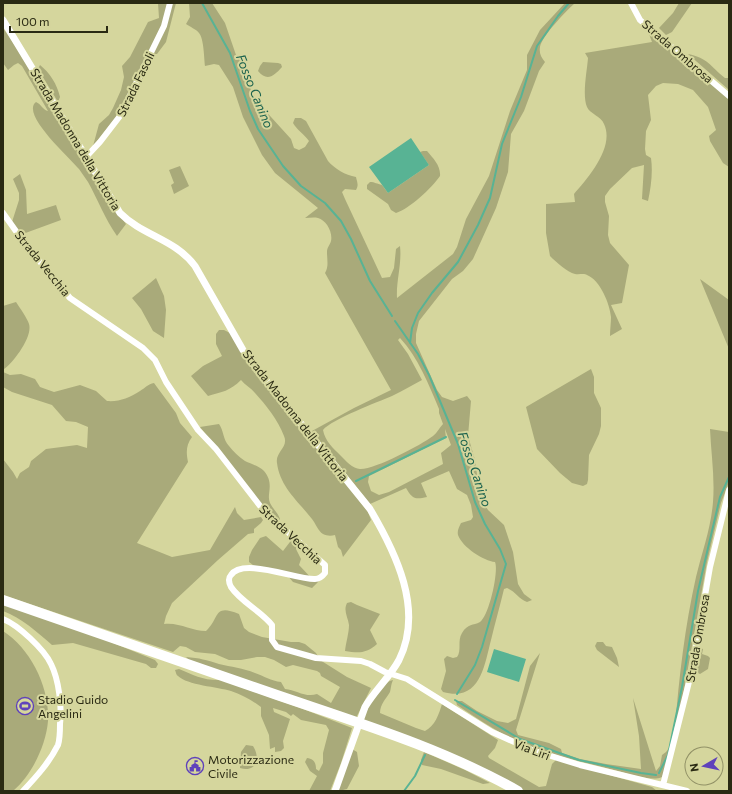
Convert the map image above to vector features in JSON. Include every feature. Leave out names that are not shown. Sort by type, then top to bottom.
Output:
[{"type":"highway","points":[[3,600],[411,742],[477,769],[518,791]]},
{"type":"street","name":"Strada Fasoli","points":[[86,157],[100,142],[120,116],[164,26],[170,3]]},
{"type":"street","name":"Strada Ombrosa","points":[[631,3],[640,20],[729,96]]},
{"type":"street","name":"Strada Madonna della Vittoria","points":[[3,20],[120,212],[128,221],[140,229],[169,242],[189,257],[255,367],[360,495],[379,524],[397,564],[408,598],[409,619],[404,644],[399,659],[391,673],[365,707],[335,791]]},
{"type":"street","name":"Strada Vecchia","points":[[3,213],[23,241],[70,298],[143,348],[155,360],[166,382],[198,430],[216,449],[264,511],[325,565],[325,573],[318,579],[308,579],[260,569],[239,569],[231,574],[229,579],[231,587],[240,597],[272,625],[273,644],[277,647],[316,658],[361,661],[385,672],[391,673]]},
{"type":"street","name":"Strada Ombrosa","points":[[663,785],[692,670],[710,567],[729,490]]},
{"type":"street","points":[[3,619],[20,630],[35,643],[43,653],[51,664],[59,691],[61,714],[58,744],[41,772],[23,791]]},
{"type":"street","name":"Via Liri","points":[[391,673],[407,679],[492,732],[532,750],[580,765],[687,791]]},
{"type":"shaded area","points":[[158,3],[176,3],[166,42],[157,54],[154,54],[134,98],[126,111],[123,107],[120,108],[116,117],[93,146],[99,124],[109,115],[121,90],[124,77],[122,66],[130,57],[148,22],[159,18]]},
{"type":"shaded area","points":[[189,3],[212,3],[225,23],[236,55],[242,63],[247,82],[253,93],[261,106],[291,139],[294,148],[299,150],[305,147],[309,141],[293,123],[295,118],[301,118],[306,121],[328,161],[340,171],[356,177],[358,185],[356,190],[345,189],[342,192],[382,278],[390,277],[394,268],[396,249],[400,246],[397,298],[453,254],[457,247],[466,219],[489,176],[510,111],[527,70],[527,55],[540,30],[565,3],[575,3],[555,24],[545,37],[540,47],[541,57],[545,62],[539,71],[524,111],[511,134],[508,172],[496,208],[473,259],[463,271],[452,279],[419,321],[416,334],[416,343],[437,390],[442,397],[453,401],[467,396],[471,401],[468,436],[475,460],[482,500],[488,510],[504,525],[513,552],[518,584],[524,594],[532,600],[527,602],[510,589],[504,589],[486,661],[478,680],[473,687],[465,692],[455,694],[443,692],[441,689],[446,671],[444,659],[447,656],[453,658],[457,657],[462,633],[466,628],[480,622],[487,611],[496,574],[495,562],[474,553],[460,540],[458,532],[461,523],[471,520],[473,517],[471,505],[467,495],[457,489],[449,471],[421,483],[427,497],[416,498],[410,494],[406,488],[370,504],[312,431],[391,390],[325,273],[327,265],[327,250],[331,242],[331,234],[324,221],[321,219],[305,218],[318,208],[275,173],[262,155],[243,117],[233,87],[219,65],[214,64],[205,66],[201,36],[196,30],[186,24],[190,17]],"holes":[[[400,338],[412,354],[422,372],[439,409],[443,424],[433,436],[408,451],[376,466],[357,469],[349,464],[332,447],[327,441],[323,430],[345,416],[392,396],[422,380],[408,354],[398,340]],[[445,429],[451,445],[441,453],[443,464],[389,492],[379,495],[371,491],[368,482],[369,476],[446,438]]]},
{"type":"shaded area","points":[[679,3],[692,3],[672,32],[666,35],[659,28],[673,13]]},
{"type":"shaded area","points":[[3,28],[108,199],[126,224],[117,236],[88,182],[79,169],[40,126],[33,108],[36,102],[48,111],[22,66],[18,63],[8,70],[3,63]]},
{"type":"shaded area","points":[[650,29],[729,97],[729,167],[723,163],[710,141],[709,136],[716,130],[708,107],[693,90],[678,84],[663,83],[656,86],[648,95],[651,120],[646,131],[645,149],[646,155],[651,158],[652,169],[648,201],[642,199],[644,165],[632,168],[610,189],[605,196],[609,216],[608,235],[610,243],[629,265],[622,303],[611,305],[622,329],[610,336],[610,312],[604,293],[600,287],[586,274],[575,274],[569,271],[558,264],[550,256],[546,233],[546,204],[575,202],[574,194],[593,171],[603,152],[606,142],[606,133],[603,121],[587,107],[585,90],[588,58],[585,53],[652,42],[649,34]]},
{"type":"shaded area","points":[[688,54],[705,60],[725,78],[729,78],[729,90]]},
{"type":"shaded area","points":[[263,62],[278,63],[281,64],[282,67],[273,75],[267,77],[258,71]]},
{"type":"shaded area","points":[[40,65],[50,75],[55,83],[60,97],[58,102],[38,69]]},
{"type":"shaded area","points":[[411,138],[429,165],[388,193],[369,167]]},
{"type":"shaded area","points":[[427,151],[436,162],[440,176],[414,203],[396,213],[391,210],[388,204],[367,189],[367,185],[370,182],[373,182],[382,185],[388,193],[429,165],[420,152]]},
{"type":"shaded area","points":[[180,166],[189,186],[174,194],[171,185],[174,183],[169,170]]},
{"type":"shaded area","points":[[20,174],[26,190],[27,214],[56,205],[61,220],[20,235],[12,222],[19,200],[19,193],[13,179]]},
{"type":"shaded area","points":[[156,278],[164,296],[166,310],[164,338],[153,331],[141,309],[132,298]]},
{"type":"shaded area","points":[[700,279],[729,300],[729,349]]},
{"type":"shaded area","points":[[16,302],[29,324],[28,336],[17,356],[3,370],[3,306]]},
{"type":"shaded area","points":[[219,330],[224,330],[230,333],[368,512],[371,520],[343,557],[341,550],[338,547],[335,535],[330,536],[321,533],[312,519],[286,487],[279,472],[277,463],[278,456],[285,443],[284,436],[271,413],[253,391],[241,380],[229,389],[208,396],[191,376],[203,366],[222,356],[216,344],[216,334]]},
{"type":"shaded area","points":[[591,369],[594,377],[594,393],[601,408],[601,426],[599,434],[589,455],[587,484],[583,486],[572,483],[537,449],[526,407]]},
{"type":"shaded area","points":[[3,372],[10,375],[21,374],[35,379],[40,387],[54,392],[80,385],[96,391],[107,401],[116,401],[128,398],[148,385],[154,383],[176,413],[180,423],[192,437],[187,449],[188,462],[137,543],[172,557],[210,550],[235,507],[237,513],[244,520],[261,517],[263,520],[254,529],[254,533],[248,534],[172,603],[164,624],[175,624],[196,630],[206,631],[218,614],[225,610],[239,614],[244,628],[249,632],[262,637],[305,644],[316,653],[320,660],[347,677],[371,688],[356,718],[189,660],[186,657],[203,659],[250,671],[271,680],[281,682],[285,689],[309,695],[317,694],[331,703],[340,687],[321,676],[317,671],[293,665],[286,667],[265,657],[229,660],[215,654],[195,652],[186,647],[180,646],[173,652],[3,595],[3,459],[17,479],[20,473],[29,467],[31,461],[46,449],[77,445],[87,448],[88,427],[76,422],[66,421],[52,405],[12,392],[3,387]]},
{"type":"shaded area","points":[[219,424],[227,444],[232,450],[245,461],[264,471],[270,484],[269,500],[280,519],[279,521],[265,510],[200,427]]},
{"type":"shaded area","points":[[710,429],[729,432],[729,482],[721,503],[707,562],[683,696],[675,728],[689,614],[696,577],[712,512],[714,484]]},
{"type":"shaded area","points":[[266,536],[283,551],[293,538],[297,543],[296,549],[301,559],[299,565],[314,581],[321,579],[312,588],[293,582],[287,575],[261,571],[249,562],[249,557],[252,550],[260,538]]},
{"type":"shaded area","points":[[351,602],[380,614],[370,630],[377,644],[369,650],[358,652],[345,651],[349,625],[345,609],[347,603]]},
{"type":"shaded area","points":[[3,603],[91,634],[155,660],[158,664],[156,668],[151,668],[146,664],[73,643],[52,645],[23,621],[3,611]]},
{"type":"shaded area","name":"Stadio Guido Angelini","points":[[3,631],[22,648],[37,670],[46,696],[48,708],[47,730],[37,759],[26,777],[13,791],[3,791]]},
{"type":"shaded area","points":[[597,642],[603,642],[606,646],[612,647],[619,667],[597,650],[595,646]]},
{"type":"shaded area","points":[[700,648],[703,649],[702,654],[710,658],[708,669],[700,674],[694,668],[698,650]]},
{"type":"shaded area","points":[[494,649],[526,659],[519,682],[487,672]]},
{"type":"shaded area","points":[[540,653],[516,730],[518,735],[549,743],[561,749],[562,753],[580,759],[641,769],[639,736],[633,698],[656,771],[660,766],[662,755],[671,745],[662,777],[652,778],[638,776],[562,757],[537,749],[512,739],[457,705],[456,701],[462,701],[477,711],[497,721],[508,723],[516,719],[530,666]]},
{"type":"shaded area","points":[[179,669],[204,679],[221,680],[352,728],[330,791],[309,791],[317,776],[310,771],[305,762],[307,758],[313,760],[316,769],[319,771],[323,763],[323,753],[329,730],[326,725],[301,720],[293,714],[291,716],[286,712],[273,708],[274,712],[290,719],[283,741],[284,748],[281,751],[275,752],[275,747],[270,749],[269,735],[261,716],[261,707],[247,698],[231,691],[188,682],[177,675],[175,670]]},
{"type":"shaded area","points":[[393,680],[390,692],[382,704],[380,713],[425,731],[434,723],[442,704],[498,740],[495,748],[488,756],[489,758],[539,787],[546,786],[552,764],[556,760],[652,787],[657,791],[525,791],[363,720],[375,696],[383,686]]},
{"type":"shaded area","points":[[246,745],[253,746],[257,755],[257,760],[253,766],[245,769],[240,768],[241,752]]},
{"type":"shaded area","points":[[352,749],[357,752],[359,766],[347,789],[339,791],[338,790]]},
{"type":"shaded area","points":[[424,752],[490,783],[483,784],[441,769],[422,765],[421,760]]},
{"type":"waterway","name":"Fosso Canino","points":[[202,3],[230,53],[250,111],[258,129],[283,166],[301,186],[325,203],[341,221],[370,281],[392,316]]},
{"type":"waterway","points":[[410,343],[412,328],[418,313],[432,293],[458,262],[478,225],[490,198],[502,144],[521,97],[537,46],[569,3]]},
{"type":"waterway","name":"Fosso Canino","points":[[395,321],[418,354],[429,375],[458,444],[475,502],[485,524],[500,549],[506,564],[482,647],[475,665],[457,694]]},
{"type":"waterway","points":[[356,481],[446,437]]},
{"type":"waterway","points":[[659,773],[668,755],[682,687],[698,591],[720,497],[729,477]]},
{"type":"waterway","points":[[455,700],[520,739],[579,760],[656,775]]},
{"type":"waterway","name":"Fosso Canino","points":[[404,791],[415,776],[425,755]]},
{"type":"place","name":"Stadio Guido Angelini","points":[[25,706]]},
{"type":"place","name":"Motorizzazione Civile","points":[[195,766]]}]
